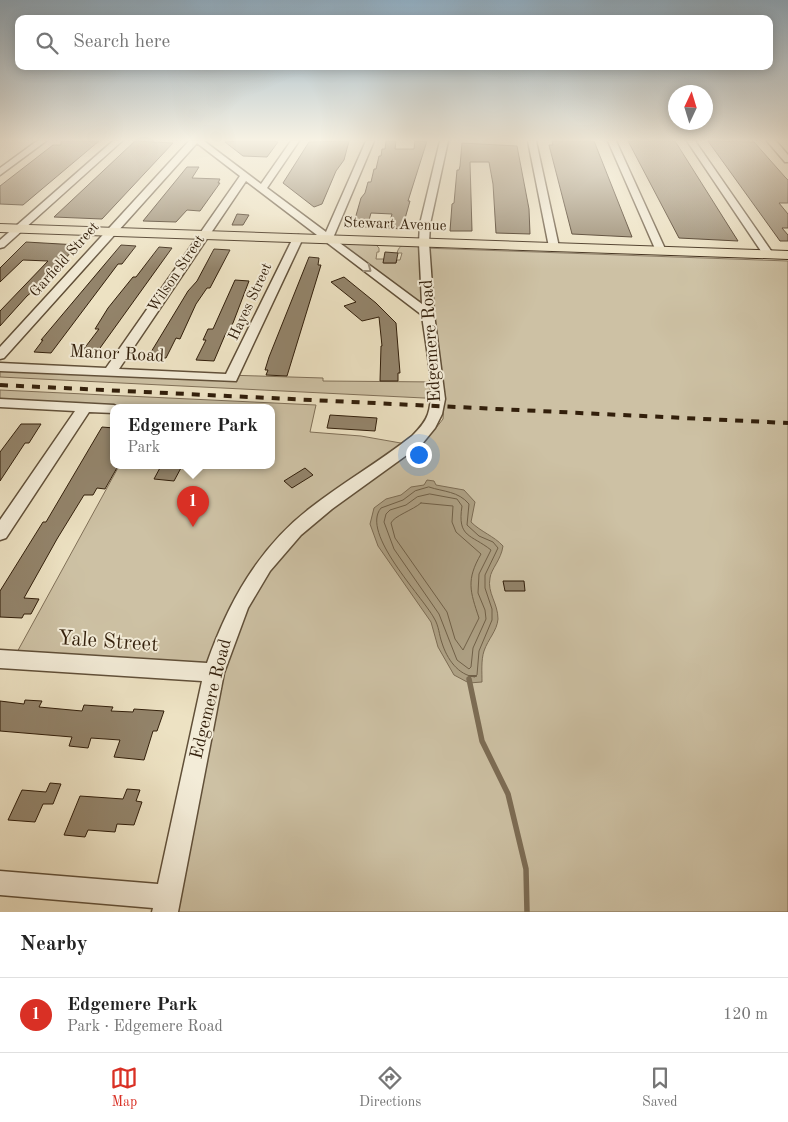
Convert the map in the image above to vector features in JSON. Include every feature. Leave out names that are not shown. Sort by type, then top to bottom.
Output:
[{"type":"main road","name":"Stewart Avenue","points":[[0,228],[788,255]]},
{"type":"street","points":[[0,245],[70,184]]},
{"type":"street","name":"Garfield Street","points":[[0,355],[155,184]]},
{"type":"street","name":"Wilson Street","points":[[110,372],[240,184]]},
{"type":"street","points":[[255,184],[428,314]]},
{"type":"street","points":[[262,189],[266,184]]},
{"type":"street","points":[[328,239],[352,184]]},
{"type":"street","name":"Edgemere Road","points":[[166,904],[214,673],[226,635],[240,603],[254,578],[273,554],[315,514],[416,440],[430,425],[435,414],[438,400],[428,314],[424,243],[425,224],[434,184]]},
{"type":"street","points":[[541,184],[554,247]]},
{"type":"street","points":[[631,184],[661,251]]},
{"type":"street","points":[[720,184],[769,255]]},
{"type":"street","name":"Hayes Street","points":[[232,378],[298,238]]},
{"type":"street","name":"Manor Road","points":[[0,367],[232,378]]},
{"type":"street","points":[[0,403],[110,409]]},
{"type":"street","points":[[0,533],[85,407]]},
{"type":"street","name":"Yale Street","points":[[0,659],[214,673]]},
{"type":"street","points":[[0,882],[166,904]]},
{"type":"shaded area","points":[[333,241],[376,245],[379,248],[379,252],[377,252],[376,259],[384,259],[384,263],[396,263],[397,260],[400,260],[402,253],[397,253],[399,249],[401,246],[410,243],[422,244],[423,248],[788,261],[788,912],[169,912],[214,673],[16,654],[117,469],[275,469],[275,404],[110,404],[110,406],[0,402],[0,390],[316,405],[310,432],[361,436],[412,445],[436,428],[443,419],[444,399],[0,377],[0,368],[323,378],[323,381],[439,382],[429,314]]},
{"type":"water","points":[[427,480],[434,481],[436,485],[464,490],[475,502],[471,522],[503,546],[489,583],[498,619],[483,655],[482,682],[469,683],[454,675],[438,647],[431,622],[378,546],[370,524],[374,508],[386,499],[401,495],[411,487],[424,485]]},
{"type":"building","points":[[3,184],[48,184],[23,205],[0,204],[0,186]]},
{"type":"building","points":[[90,184],[135,184],[102,219],[54,217]]},
{"type":"building","points":[[174,184],[220,184],[200,211],[187,210],[176,222],[143,221]]},
{"type":"building","points":[[284,184],[331,184],[322,204],[314,207]]},
{"type":"building","points":[[368,184],[414,184],[402,229],[388,228],[392,214],[371,213],[367,227],[353,226],[361,198],[365,193]]},
{"type":"building","points":[[456,184],[471,184],[472,231],[450,231],[452,204],[454,203]]},
{"type":"building","points":[[493,184],[524,184],[529,209],[530,234],[496,233]]},
{"type":"building","points":[[559,184],[611,184],[632,237],[572,234]]},
{"type":"building","points":[[650,184],[702,184],[738,241],[679,238]]},
{"type":"building","points":[[739,184],[788,184],[788,203],[779,203],[788,214],[788,228],[782,228],[788,235],[788,241],[780,241]]},
{"type":"building","points":[[237,214],[249,215],[243,225],[232,225]]},
{"type":"building","points":[[26,242],[78,245],[0,326],[0,311],[48,261],[23,260],[0,282],[0,268]]},
{"type":"building","points":[[121,245],[136,246],[122,264],[118,264],[51,353],[34,352],[43,340],[41,340]]},
{"type":"building","points":[[159,247],[172,248],[95,355],[80,354],[99,329],[95,329],[108,308],[133,277],[136,277]]},
{"type":"building","points":[[214,249],[230,250],[210,288],[207,288],[196,304],[180,339],[176,338],[166,358],[148,357],[188,291],[197,281]]},
{"type":"building","points":[[385,252],[398,253],[396,263],[383,263]]},
{"type":"building","points":[[309,257],[319,258],[318,265],[321,265],[287,376],[266,375],[268,370],[265,370],[269,357]]},
{"type":"building","points":[[344,277],[376,303],[396,323],[400,373],[398,373],[398,381],[380,381],[382,346],[379,317],[362,321],[344,306],[356,302],[331,282]]},
{"type":"building","points":[[235,280],[249,281],[233,323],[225,335],[214,361],[196,360],[206,340],[203,340],[208,329],[213,329]]},
{"type":"building","points":[[330,415],[377,418],[375,431],[327,428]]},
{"type":"building","points":[[21,424],[41,424],[29,443],[25,443],[0,481],[0,452]]},
{"type":"building","points":[[102,427],[110,428],[110,469],[116,469],[105,489],[97,488],[93,495],[84,495],[57,539],[24,598],[39,599],[31,614],[24,614],[22,618],[0,617],[0,591],[43,522],[46,522]]},
{"type":"building","points":[[305,468],[313,475],[292,488],[284,481]]},
{"type":"building","points":[[159,469],[180,469],[174,481],[154,479]]},
{"type":"building","points":[[503,581],[524,581],[525,591],[505,591]]},
{"type":"building","points":[[25,700],[42,701],[39,707],[82,711],[84,705],[113,707],[111,711],[133,712],[134,709],[164,711],[157,731],[153,731],[144,760],[114,757],[120,740],[91,738],[88,748],[69,746],[72,737],[0,731],[0,701],[24,704]]},
{"type":"building","points":[[50,783],[61,784],[53,804],[43,804],[35,822],[8,820],[22,790],[46,792]]},
{"type":"building","points":[[127,789],[140,790],[136,801],[142,802],[134,825],[117,824],[115,832],[88,830],[85,837],[64,835],[80,796],[123,799]]},
{"type":"waterway","points":[[469,679],[482,741],[508,794],[526,869],[527,912]]},
{"type":"railway","points":[[0,385],[788,423]]},
{"type":"place","name":"Edgemere Park","points":[[193,527]]}]
